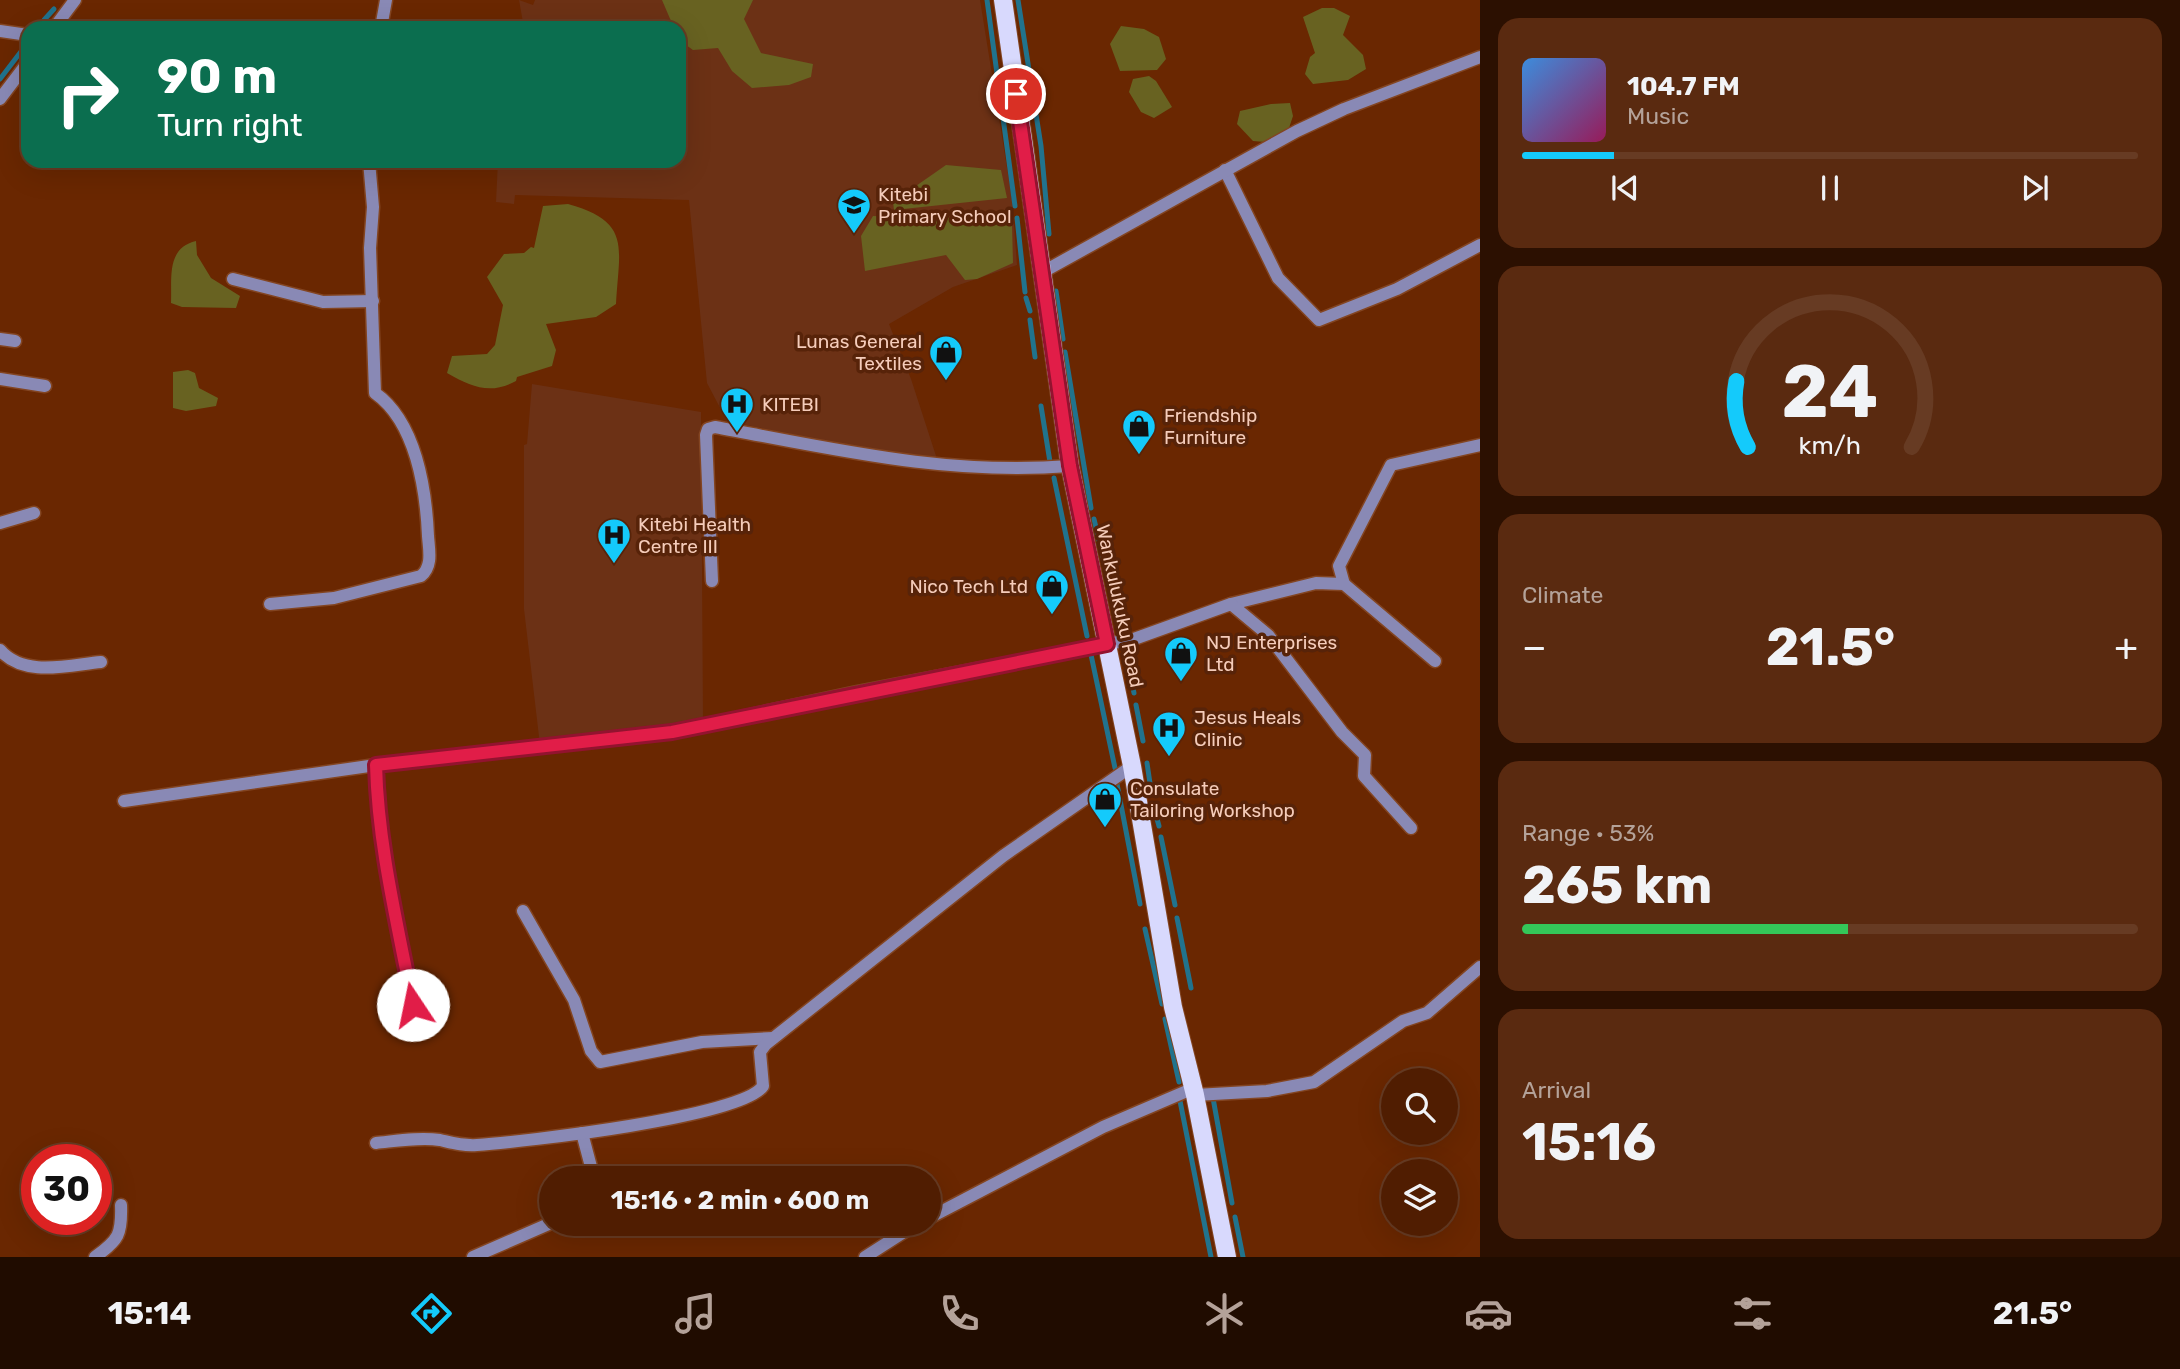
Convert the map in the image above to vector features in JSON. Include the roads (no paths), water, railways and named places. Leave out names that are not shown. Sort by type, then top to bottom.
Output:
[{"type":"main road","name":"Wankulukuku Road","points":[[1003,0],[1070,466],[1132,766],[1173,1007],[1195,1091],[1227,1257]]},
{"type":"street","points":[[59,21],[75,0]]},
{"type":"street","points":[[382,21],[386,0]]},
{"type":"street","points":[[0,31],[21,34]]},
{"type":"street","points":[[1041,273],[1225,170],[1344,109],[1480,57]]},
{"type":"street","points":[[0,99],[21,71]]},
{"type":"street","points":[[270,604],[375,589],[421,576],[429,562],[426,504],[420,475],[409,441],[396,415],[375,394],[370,248],[373,207],[370,168]]},
{"type":"street","points":[[1225,170],[1279,278],[1319,320],[1385,295],[1480,245]]},
{"type":"street","points":[[233,279],[323,302],[373,301]]},
{"type":"street","points":[[0,339],[15,341]]},
{"type":"street","points":[[0,379],[46,386]]},
{"type":"street","points":[[712,581],[706,435],[708,429],[715,427],[878,459],[934,465],[1070,466]]},
{"type":"street","points":[[1435,660],[1344,584],[1339,566],[1391,465],[1480,445]]},
{"type":"street","points":[[0,523],[34,513]]},
{"type":"street","points":[[124,801],[376,765],[672,732],[1134,639],[1231,604],[1316,583],[1344,584]]},
{"type":"street","points":[[1231,604],[1268,635],[1326,713],[1365,755],[1364,776],[1411,828]]},
{"type":"street","points":[[0,650],[10,661],[46,668],[101,662]]},
{"type":"street","points":[[376,765],[377,796],[387,872],[413,1005]]},
{"type":"street","points":[[376,1143],[415,1139],[479,1145],[582,1133],[686,1115],[752,1097],[762,1086],[760,1052],[773,1038],[1003,856],[1132,766]]},
{"type":"street","points":[[523,911],[575,1000],[591,1051],[600,1062],[702,1042],[773,1038]]},
{"type":"street","points":[[941,1212],[1103,1127],[1195,1091],[1268,1091],[1314,1082],[1403,1021],[1427,1013],[1480,967]]},
{"type":"street","points":[[582,1133],[591,1166]]},
{"type":"street","points":[[95,1257],[112,1245],[122,1228],[121,1205]]},
{"type":"street","points":[[473,1257],[539,1228]]},
{"type":"street","points":[[865,1257],[898,1236]]},
{"type":"waterway","points":[[987,0],[1015,206]]},
{"type":"waterway","points":[[1018,0],[1041,146],[1049,234]]},
{"type":"waterway","points":[[44,20],[54,9]]},
{"type":"waterway","points":[[0,79],[21,52]]},
{"type":"waterway","points":[[1017,218],[1025,292]]},
{"type":"waterway","points":[[1056,291],[1063,339]]},
{"type":"waterway","points":[[1026,298],[1030,311]]},
{"type":"waterway","points":[[1030,320],[1035,357]]},
{"type":"waterway","points":[[1065,352],[1091,508]]},
{"type":"waterway","points":[[1041,406],[1050,462]]},
{"type":"waterway","points":[[1054,478],[1087,636]]},
{"type":"waterway","points":[[1094,519],[1112,595]]},
{"type":"waterway","points":[[1114,605],[1122,634]]},
{"type":"waterway","points":[[1090,650],[1115,768]]},
{"type":"waterway","points":[[1125,650],[1134,693]]},
{"type":"waterway","points":[[1136,705],[1143,741]]},
{"type":"waterway","points":[[1147,763],[1151,790]]},
{"type":"waterway","points":[[1117,784],[1140,904]]},
{"type":"waterway","points":[[1154,808],[1159,826]]},
{"type":"waterway","points":[[1161,837],[1175,905]]},
{"type":"waterway","points":[[1177,918],[1191,988]]},
{"type":"waterway","points":[[1145,929],[1162,1004]]},
{"type":"waterway","points":[[1165,1019],[1179,1082]]},
{"type":"waterway","points":[[1213,1098],[1232,1203]]},
{"type":"waterway","points":[[1180,1101],[1211,1257]]},
{"type":"waterway","points":[[1235,1217],[1243,1257]]},
{"type":"place","name":"Kitebi Primary School","points":[[854,235]]},
{"type":"place","name":"Lunas General Textiles","points":[[946,382]]},
{"type":"place","name":"KITEBI","points":[[737,434]]},
{"type":"place","name":"Friendship Furniture","points":[[1139,456]]},
{"type":"place","name":"Kitebi Health Centre III","points":[[614,565]]},
{"type":"place","name":"Nico Tech Ltd","points":[[1052,616]]},
{"type":"place","name":"NJ Enterprises Ltd","points":[[1181,683]]},
{"type":"place","name":"Jesus Heals Clinic","points":[[1169,758]]},
{"type":"place","name":"Consulate Tailoring Workshop","points":[[1105,829]]}]
